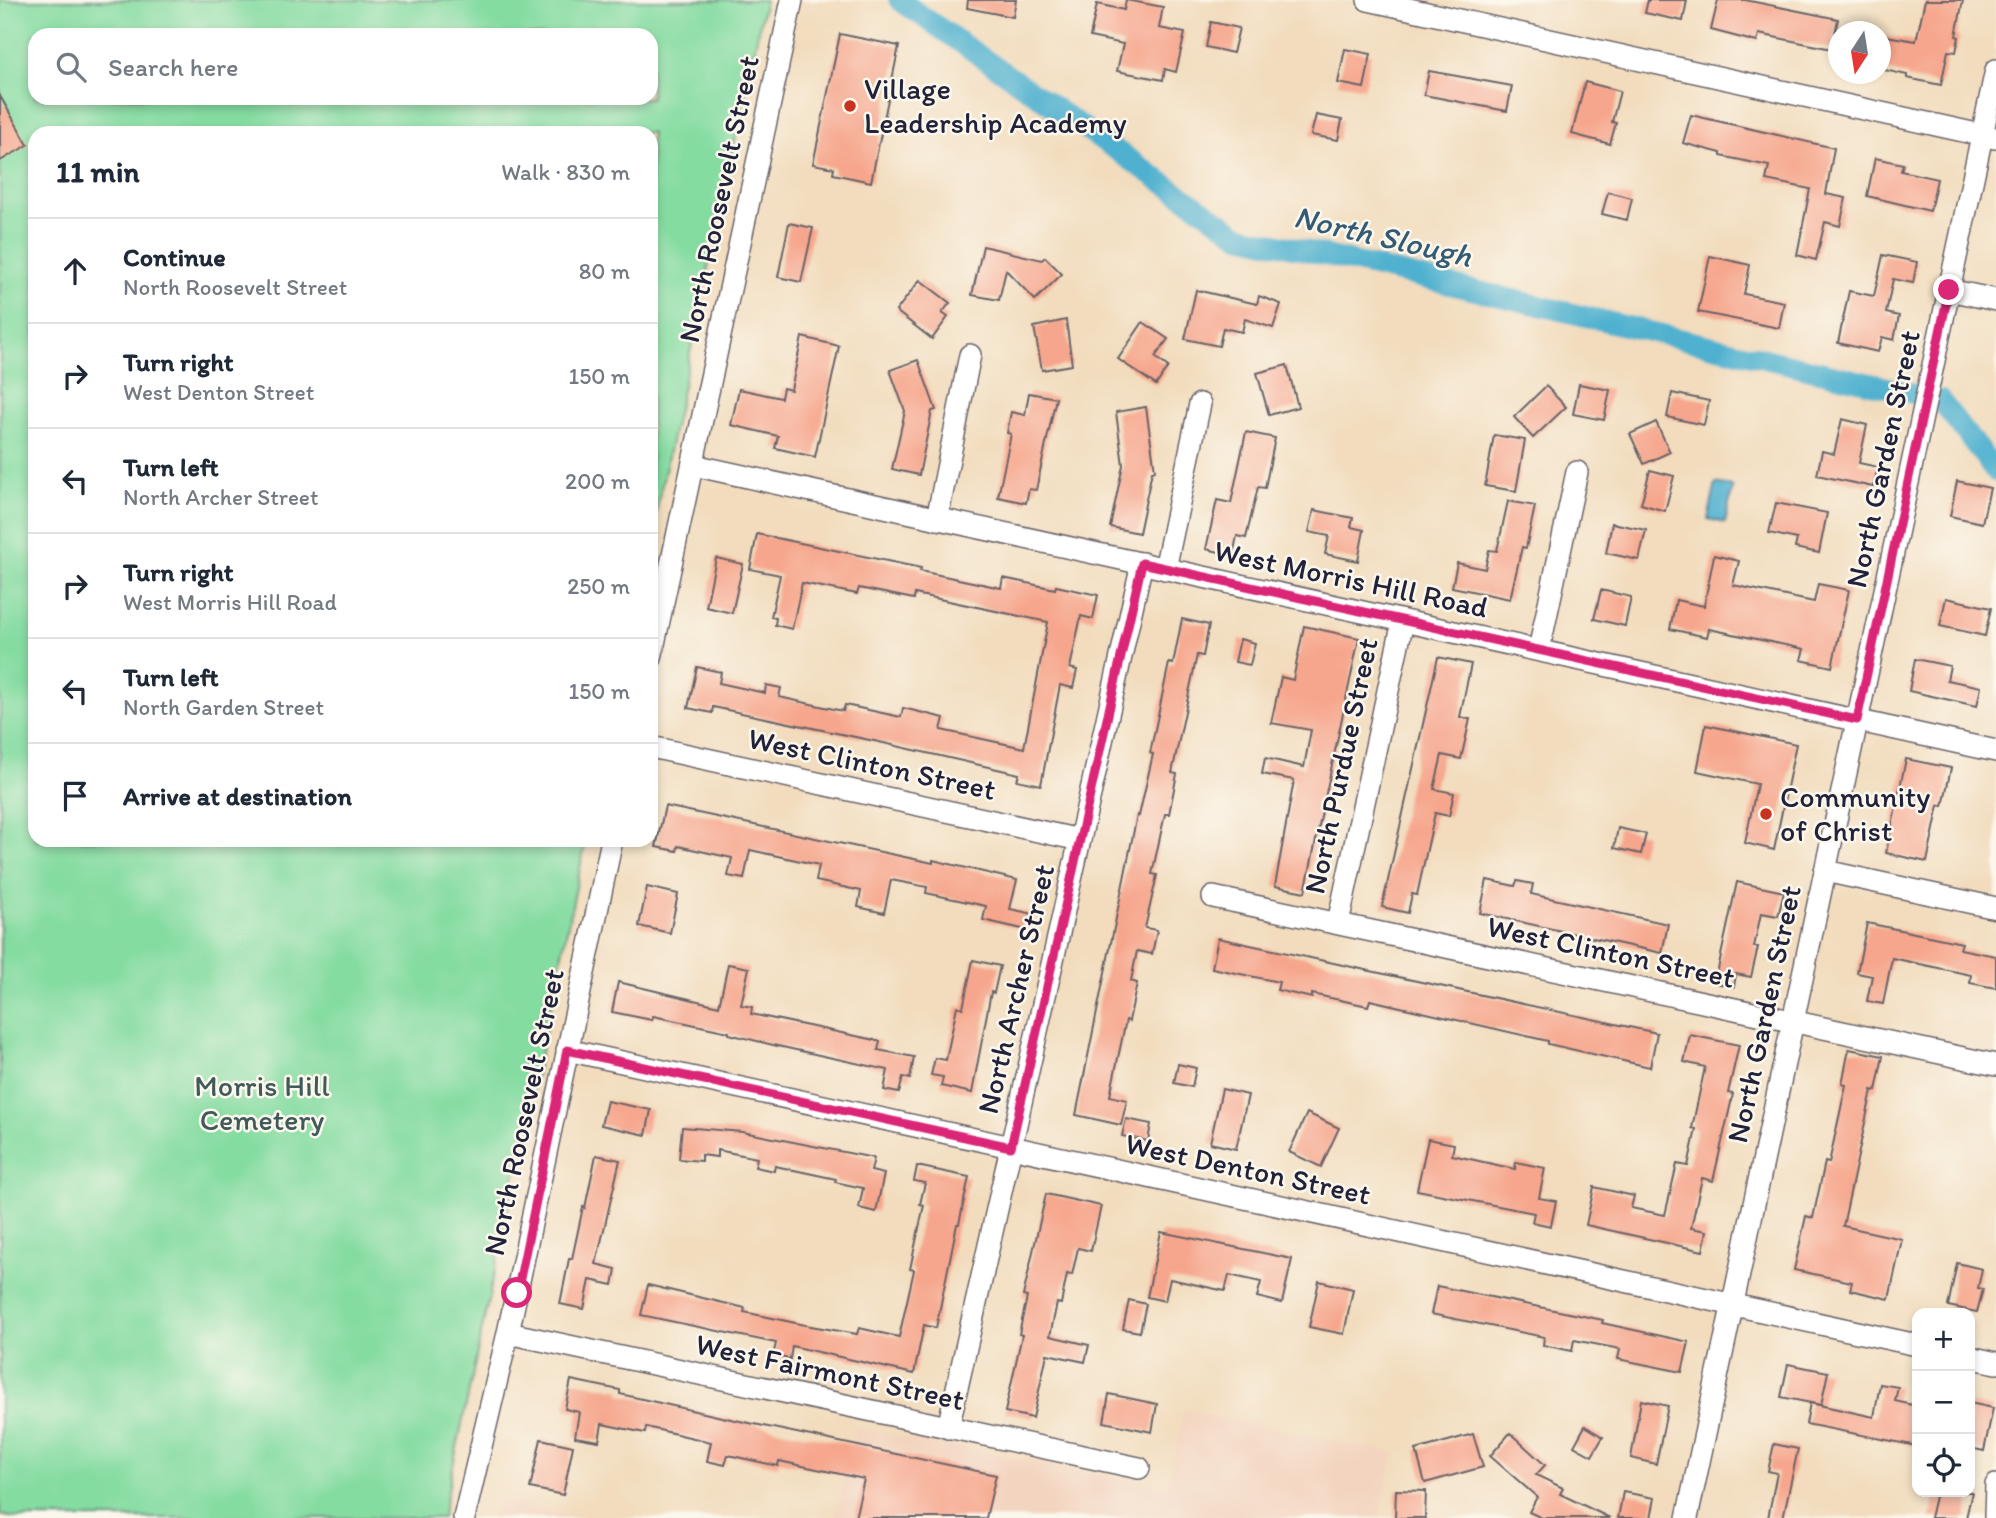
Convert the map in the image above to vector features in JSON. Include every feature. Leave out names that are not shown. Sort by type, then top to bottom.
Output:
[{"type":"street","name":"North Roosevelt Street","points":[[658,625],[792,0]]},
{"type":"street","points":[[1368,0],[1391,2],[1989,137]]},
{"type":"street","name":"North Garden Street","points":[[1687,1518],[1949,290],[1989,137],[1996,70]]},
{"type":"street","points":[[1949,290],[1996,300]]},
{"type":"street","points":[[937,519],[970,355]]},
{"type":"street","points":[[1165,569],[1200,404]]},
{"type":"street","name":"West Morris Hill Road","points":[[693,465],[1996,751]]},
{"type":"street","points":[[1539,650],[1577,472]]},
{"type":"street","name":"North Archer Street","points":[[948,1428],[1142,563]]},
{"type":"street","name":"North Purdue Street","points":[[1338,923],[1403,621]]},
{"type":"street","name":"West Clinton Street","points":[[658,749],[1080,840]]},
{"type":"street","name":"North Roosevelt Street","points":[[464,1518],[508,1333],[610,847]]},
{"type":"street","points":[[1825,871],[1996,908]]},
{"type":"street","name":"West Clinton Street","points":[[1213,897],[1996,1065]]},
{"type":"street","name":"West Denton Street","points":[[567,1050],[1912,1344]]},
{"type":"street","name":"West Fairmont Street","points":[[508,1333],[1139,1468]]},
{"type":"street","points":[[1975,1358],[1996,1363]]},
{"type":"street","points":[[1995,1518],[1996,1485]]},
{"type":"shaded area","points":[[1184,1410],[1394,1453],[1379,1518],[835,1518],[855,1428],[1167,1487]]},
{"type":"shaded area","points":[[497,1501],[574,1518],[493,1518]]},
{"type":"green space","name":"Morris Hill Cemetery","points":[[0,0],[765,0],[658,503],[658,126],[28,126],[28,847],[585,847],[442,1518],[16,1518],[0,1515]]},
{"type":"water","points":[[1716,483],[1733,487],[1725,523],[1708,519]]},
{"type":"building","points":[[968,0],[1016,0],[1013,17],[967,8]]},
{"type":"building","points":[[1126,0],[1163,7],[1159,28],[1185,33],[1176,72],[1165,69],[1163,80],[1117,71],[1123,44],[1090,37],[1097,4],[1124,10]]},
{"type":"building","points":[[1648,0],[1687,0],[1683,21],[1645,13]]},
{"type":"building","points":[[1718,0],[1745,0],[1838,19],[1828,21],[1828,48],[1759,34],[1757,42],[1711,30]]},
{"type":"building","points":[[1925,0],[1963,0],[1956,36],[1959,37],[1956,52],[1948,51],[1941,85],[1907,78],[1907,75],[1891,71],[1891,37],[1916,41]]},
{"type":"building","points":[[1211,22],[1239,28],[1233,53],[1206,47]]},
{"type":"building","points":[[840,34],[899,46],[871,182],[833,174],[834,168],[813,164]]},
{"type":"building","points":[[1345,49],[1371,54],[1364,88],[1338,83]]},
{"type":"building","points":[[1429,71],[1512,86],[1507,111],[1424,95]]},
{"type":"building","points":[[1585,82],[1620,91],[1612,122],[1616,123],[1610,144],[1572,134]]},
{"type":"building","points":[[0,96],[28,145],[0,161]]},
{"type":"building","points":[[1316,115],[1342,120],[1338,140],[1311,135]]},
{"type":"building","points":[[1691,115],[1834,148],[1826,194],[1846,198],[1840,226],[1825,222],[1816,260],[1797,255],[1810,189],[1766,180],[1769,166],[1721,156],[1721,153],[1683,143]]},
{"type":"building","points":[[1875,158],[1903,164],[1901,171],[1937,179],[1930,211],[1867,196]]},
{"type":"building","points":[[1608,192],[1632,198],[1627,220],[1602,214]]},
{"type":"building","points":[[789,223],[813,228],[801,282],[778,277]]},
{"type":"building","points":[[983,246],[1042,260],[1045,257],[1062,274],[1035,300],[1006,270],[999,300],[972,295]]},
{"type":"building","points":[[1883,255],[1917,262],[1913,283],[1893,279],[1886,313],[1899,316],[1894,340],[1882,337],[1878,352],[1838,343],[1849,291],[1874,296]]},
{"type":"building","points":[[1710,256],[1750,265],[1744,294],[1784,302],[1779,328],[1698,312]]},
{"type":"building","points":[[920,280],[950,303],[942,313],[948,317],[932,339],[896,311]]},
{"type":"building","points":[[1196,290],[1257,304],[1259,296],[1281,304],[1273,328],[1245,319],[1242,332],[1223,328],[1219,346],[1185,339]]},
{"type":"building","points":[[1066,320],[1072,365],[1042,370],[1034,327]]},
{"type":"building","points":[[1143,322],[1168,339],[1155,357],[1168,367],[1156,385],[1118,359]]},
{"type":"building","points":[[802,337],[839,346],[815,457],[775,448],[778,436],[731,425],[739,389],[781,398],[783,388],[791,390]]},
{"type":"building","points":[[918,360],[936,410],[932,411],[919,475],[892,469],[905,411],[890,370]]},
{"type":"building","points":[[1287,365],[1298,407],[1269,415],[1257,373]]},
{"type":"building","points":[[1579,384],[1610,390],[1604,420],[1573,414]]},
{"type":"building","points":[[1546,386],[1566,407],[1533,438],[1514,417]]},
{"type":"building","points":[[1029,393],[1056,398],[1036,490],[1029,489],[1026,503],[998,497],[1011,434],[1007,433],[1011,412],[1025,415]]},
{"type":"building","points":[[1672,393],[1709,401],[1704,425],[1667,417]]},
{"type":"building","points":[[1146,407],[1155,471],[1152,471],[1139,533],[1110,527],[1123,465],[1116,412]]},
{"type":"building","points":[[1842,419],[1867,425],[1859,463],[1878,467],[1873,487],[1817,475],[1822,451],[1834,454]]},
{"type":"building","points":[[1656,422],[1670,452],[1644,464],[1630,434]]},
{"type":"building","points":[[1246,432],[1275,438],[1265,488],[1258,487],[1246,538],[1237,536],[1233,555],[1206,549],[1217,500],[1231,503]]},
{"type":"building","points":[[1494,435],[1525,440],[1516,491],[1485,486]]},
{"type":"building","points":[[1650,470],[1674,476],[1665,511],[1641,504]]},
{"type":"building","points":[[1957,481],[1990,488],[1982,523],[1950,516]]},
{"type":"building","points":[[1508,501],[1535,506],[1526,548],[1522,547],[1510,599],[1452,587],[1457,563],[1485,569],[1489,550],[1497,551]]},
{"type":"building","points":[[1776,503],[1827,513],[1819,553],[1795,548],[1797,539],[1769,533]]},
{"type":"building","points":[[1314,510],[1353,518],[1351,527],[1364,530],[1358,561],[1325,554],[1329,536],[1309,532]]},
{"type":"building","points":[[1612,523],[1646,530],[1639,560],[1606,553]]},
{"type":"building","points":[[757,534],[921,568],[920,571],[1001,588],[1003,578],[1098,595],[1093,619],[1081,616],[1070,668],[1077,670],[1073,688],[1060,685],[1041,785],[1017,780],[1019,774],[879,742],[713,707],[712,713],[688,708],[697,667],[721,672],[719,683],[765,693],[766,685],[781,688],[779,697],[843,711],[845,705],[901,717],[903,708],[944,718],[941,730],[1024,748],[1048,622],[915,594],[914,599],[859,588],[857,594],[802,583],[792,629],[775,625],[776,618],[771,617],[780,575],[750,569]]},
{"type":"building","points":[[1714,555],[1739,561],[1733,585],[1814,602],[1818,584],[1849,590],[1832,667],[1801,660],[1804,649],[1709,629],[1707,637],[1670,629],[1676,600],[1704,606]]},
{"type":"building","points":[[716,558],[743,564],[732,613],[706,607]]},
{"type":"building","points":[[1601,590],[1631,597],[1625,626],[1594,619]]},
{"type":"building","points":[[1946,598],[1991,608],[1985,636],[1940,626]]},
{"type":"building","points":[[1182,619],[1209,625],[1203,656],[1197,655],[1172,773],[1177,774],[1169,814],[1165,814],[1152,874],[1157,875],[1145,928],[1157,930],[1152,954],[1137,951],[1131,981],[1137,983],[1129,1021],[1126,1020],[1110,1096],[1127,1100],[1121,1125],[1076,1115],[1137,815],[1139,816],[1153,754],[1150,753],[1169,663],[1173,664]]},
{"type":"building","points":[[1304,626],[1359,638],[1305,892],[1275,886],[1294,780],[1262,774],[1265,758],[1304,767],[1311,730],[1271,723],[1281,677],[1293,680]]},
{"type":"building","points":[[1240,639],[1255,643],[1250,665],[1235,662]]},
{"type":"building","points":[[1438,657],[1471,664],[1460,717],[1470,719],[1461,759],[1442,755],[1434,789],[1454,793],[1449,816],[1435,813],[1417,895],[1412,894],[1408,913],[1382,907]]},
{"type":"building","points":[[1915,659],[1950,666],[1947,680],[1981,687],[1977,706],[1909,691]]},
{"type":"building","name":"Community of Christ","points":[[1706,725],[1796,744],[1774,850],[1745,843],[1757,784],[1697,771]]},
{"type":"building","points":[[1906,759],[1951,768],[1943,806],[1939,805],[1927,862],[1886,853]]},
{"type":"building","points":[[665,806],[933,863],[933,860],[1017,880],[1010,909],[1034,914],[1031,931],[983,920],[986,906],[926,893],[927,887],[891,880],[884,913],[858,907],[861,891],[816,881],[819,865],[750,850],[744,879],[728,876],[732,858],[678,846],[677,851],[656,847]]},
{"type":"building","points":[[1618,828],[1646,834],[1641,854],[1614,848]]},
{"type":"building","points":[[1487,880],[1515,886],[1517,881],[1533,884],[1531,894],[1668,924],[1662,953],[1480,913]]},
{"type":"building","points":[[1737,882],[1784,892],[1778,916],[1761,913],[1754,947],[1758,947],[1751,977],[1736,974],[1734,987],[1715,983]]},
{"type":"building","points":[[647,887],[678,894],[670,933],[639,926]]},
{"type":"building","points":[[1867,923],[1962,943],[1960,949],[1996,956],[1996,988],[1970,983],[1971,975],[1892,958],[1883,1004],[1867,1001],[1872,976],[1857,973]]},
{"type":"building","points":[[1218,938],[1657,1033],[1650,1067],[1370,1000],[1368,1006],[1312,994],[1312,998],[1277,990],[1279,982],[1212,968]]},
{"type":"building","points":[[973,960],[1000,966],[994,993],[991,992],[972,1093],[941,1086],[943,1077],[931,1075],[935,1058],[946,1060],[957,1006],[963,1008]]},
{"type":"building","points":[[728,964],[749,968],[741,1005],[752,1007],[751,1014],[880,1041],[878,1050],[914,1057],[910,1079],[903,1077],[899,1093],[884,1090],[888,1070],[653,1016],[652,1020],[612,1012],[618,982],[719,1006]]},
{"type":"building","points":[[1690,1035],[1739,1045],[1728,1093],[1733,1094],[1713,1181],[1702,1178],[1691,1228],[1707,1231],[1703,1251],[1586,1225],[1594,1187],[1634,1196],[1631,1208],[1665,1215],[1677,1164],[1688,1166],[1696,1129],[1692,1128],[1705,1067],[1684,1062]]},
{"type":"building","points":[[1849,1049],[1883,1056],[1876,1091],[1872,1090],[1843,1226],[1902,1239],[1889,1299],[1850,1290],[1852,1282],[1794,1270],[1806,1216],[1813,1218],[1825,1162],[1829,1163],[1846,1085],[1842,1084]]},
{"type":"building","points":[[1178,1064],[1196,1068],[1192,1087],[1174,1083]]},
{"type":"building","points":[[1222,1089],[1248,1095],[1236,1149],[1210,1143]]},
{"type":"building","points":[[607,1101],[651,1110],[646,1135],[601,1125]]},
{"type":"building","points":[[1307,1113],[1339,1128],[1321,1167],[1289,1152]]},
{"type":"building","points":[[1126,1119],[1151,1124],[1148,1141],[1122,1136]]},
{"type":"building","points":[[682,1127],[743,1132],[874,1158],[871,1171],[884,1174],[876,1212],[859,1208],[863,1188],[835,1182],[836,1179],[775,1166],[774,1171],[755,1167],[757,1158],[717,1150],[717,1157],[701,1155],[701,1161],[679,1159]]},
{"type":"building","points":[[1428,1139],[1454,1144],[1452,1155],[1515,1169],[1516,1162],[1545,1168],[1539,1198],[1556,1201],[1551,1226],[1532,1222],[1534,1213],[1417,1190]]},
{"type":"building","points":[[596,1155],[620,1160],[596,1264],[616,1269],[613,1285],[590,1280],[584,1309],[560,1304]]},
{"type":"building","points":[[917,1166],[969,1177],[936,1328],[924,1325],[914,1374],[792,1346],[790,1359],[773,1356],[776,1343],[641,1315],[648,1285],[745,1308],[744,1312],[805,1325],[857,1334],[859,1328],[899,1337],[914,1270],[910,1269],[924,1205],[920,1204],[925,1183],[914,1181]]},
{"type":"building","points":[[1046,1194],[1101,1206],[1091,1251],[1078,1248],[1072,1275],[1067,1274],[1061,1304],[1057,1303],[1050,1336],[1089,1345],[1085,1362],[1047,1354],[1033,1418],[1005,1412],[1022,1335],[1019,1334],[1027,1297],[1023,1296]]},
{"type":"building","points":[[1161,1232],[1292,1259],[1282,1303],[1257,1297],[1261,1282],[1229,1275],[1225,1291],[1170,1279],[1165,1301],[1147,1297]]},
{"type":"building","points":[[1957,1263],[1982,1269],[1978,1288],[1983,1289],[1977,1312],[1975,1308],[1948,1306]]},
{"type":"building","points":[[1319,1281],[1353,1289],[1344,1334],[1309,1327]]},
{"type":"building","points":[[1437,1286],[1603,1320],[1602,1323],[1689,1342],[1682,1372],[1618,1359],[1620,1349],[1574,1340],[1572,1351],[1543,1345],[1544,1337],[1431,1314]]},
{"type":"building","points":[[1129,1300],[1146,1304],[1140,1332],[1123,1329]]},
{"type":"building","points":[[1788,1364],[1828,1372],[1821,1405],[1781,1397]]},
{"type":"building","points":[[571,1380],[735,1420],[996,1475],[986,1518],[855,1518],[864,1479],[779,1461],[778,1466],[728,1455],[725,1465],[707,1461],[711,1442],[646,1427],[645,1433],[602,1424],[599,1441],[575,1437],[579,1412],[565,1409]]},
{"type":"building","points":[[1880,1384],[1898,1387],[1895,1401],[1912,1405],[1912,1445],[1806,1424],[1810,1403],[1874,1417]]},
{"type":"building","points":[[1109,1394],[1157,1404],[1152,1432],[1104,1422]]},
{"type":"building","points":[[1641,1400],[1668,1406],[1656,1464],[1631,1458]]},
{"type":"building","points":[[1975,1404],[1993,1408],[1984,1451],[1975,1449]]},
{"type":"building","points":[[1585,1426],[1603,1437],[1592,1456],[1574,1446]]},
{"type":"building","points":[[1510,1433],[1545,1465],[1536,1475],[1563,1488],[1560,1494],[1610,1518],[1542,1518],[1529,1512],[1537,1497],[1490,1456]]},
{"type":"building","points":[[1473,1434],[1483,1467],[1425,1483],[1416,1450]]},
{"type":"building","points":[[541,1439],[573,1446],[563,1495],[530,1488]]},
{"type":"building","points":[[1774,1444],[1798,1449],[1783,1518],[1768,1518],[1777,1473],[1768,1471]]},
{"type":"building","points":[[1396,1490],[1426,1491],[1425,1518],[1395,1518]]},
{"type":"building","points":[[1623,1492],[1655,1498],[1651,1518],[1618,1518]]},
{"type":"building","points":[[1935,1497],[1971,1497],[1966,1518],[1930,1518]]},
{"type":"waterway","name":"North Slough","points":[[899,0],[1239,235],[1915,394]]},
{"type":"waterway","name":"North Slough","points":[[1940,400],[1996,472]]},
{"type":"place","name":"Village Leadership Academy","points":[[850,106]]},
{"type":"place","name":"Community of Christ","points":[[1766,814]]},
{"type":"route","points":[[517,1293],[567,1050],[1011,1147],[1142,563],[1857,720],[1949,290]]}]
